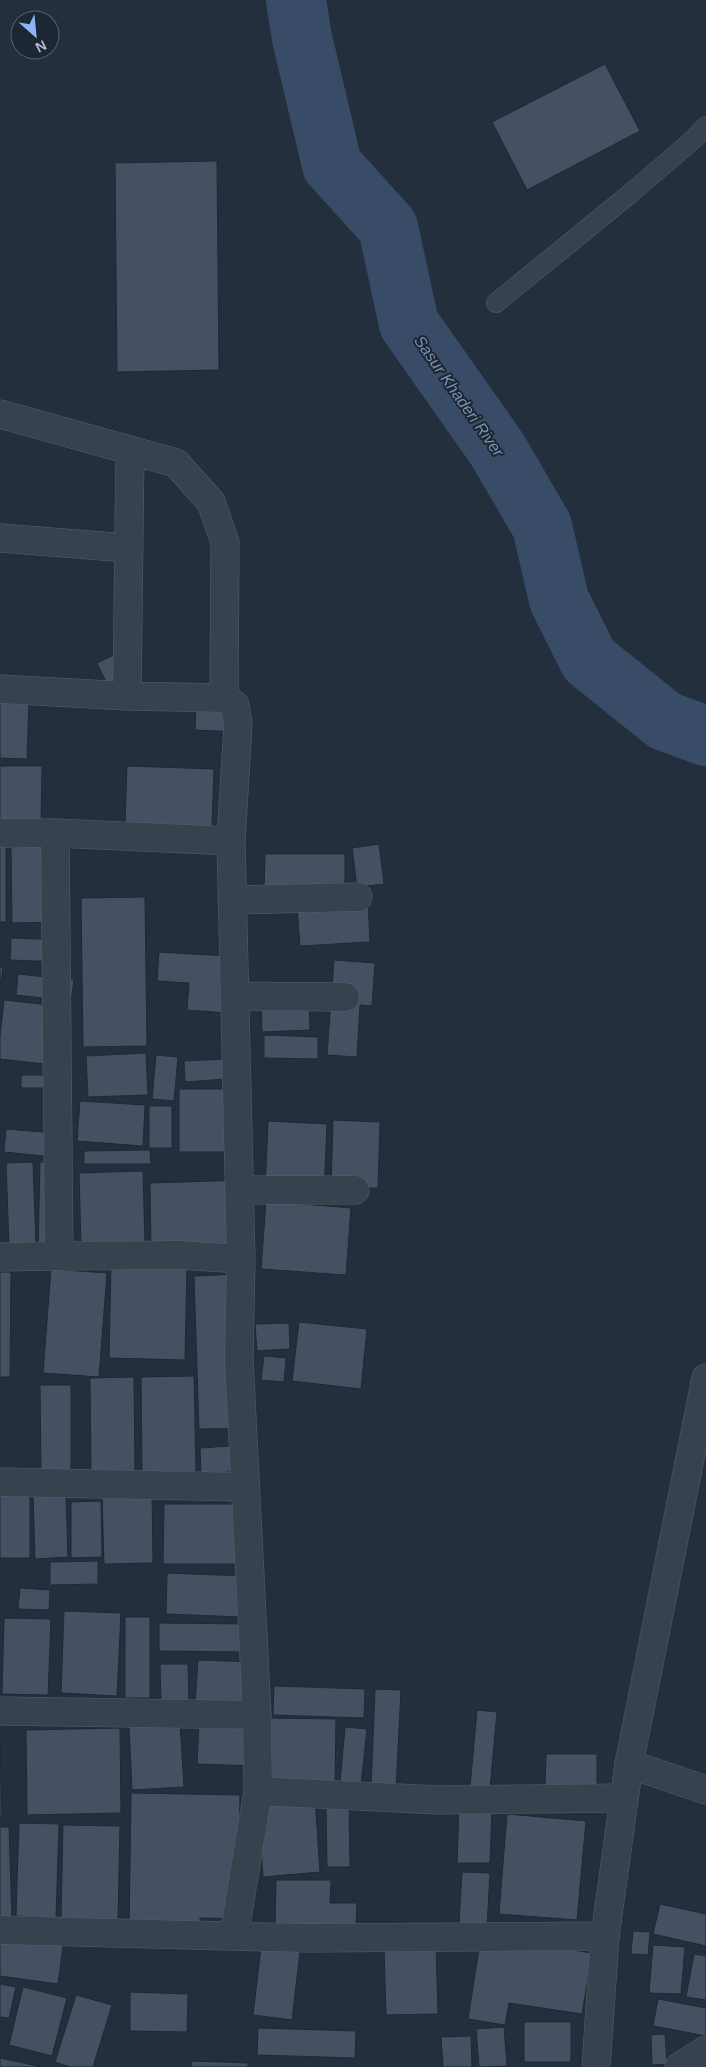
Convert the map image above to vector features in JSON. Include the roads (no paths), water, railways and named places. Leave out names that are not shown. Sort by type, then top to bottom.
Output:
[{"type":"street","points":[[0,414],[176,463],[211,502],[225,542],[224,698]]},
{"type":"street","points":[[127,696],[130,450]]},
{"type":"street","points":[[0,538],[128,548]]},
{"type":"street","points":[[0,689],[127,696],[224,698],[235,705],[238,725],[231,840],[240,1190],[239,1359],[257,1715],[258,1791],[234,1936]]},
{"type":"street","points":[[0,833],[55,833],[231,840]]},
{"type":"street","points":[[55,833],[59,1256]]},
{"type":"street","points":[[232,900],[358,897]]},
{"type":"street","points":[[235,996],[345,997]]},
{"type":"street","points":[[240,1190],[355,1190]]},
{"type":"street","points":[[0,1257],[178,1255],[241,1259]]},
{"type":"street","points":[[596,2067],[605,1936],[629,1764],[706,1378]]},
{"type":"street","points":[[0,1482],[244,1487]]},
{"type":"street","points":[[0,1712],[257,1715]]},
{"type":"street","points":[[629,1764],[706,1790]]},
{"type":"street","points":[[258,1791],[438,1800],[624,1798]]},
{"type":"street","points":[[0,1930],[316,1938],[605,1936]]},
{"type":"street","points":[[679,2067],[706,2050]]},
{"type":"lane","points":[[496,302],[631,193],[706,126]]},
{"type":"waterway","name":"Sasur Khaderi River","points":[[296,0],[302,38],[332,165],[388,227],[409,324],[497,449],[542,526],[559,600],[589,660],[665,721],[706,736]]}]
